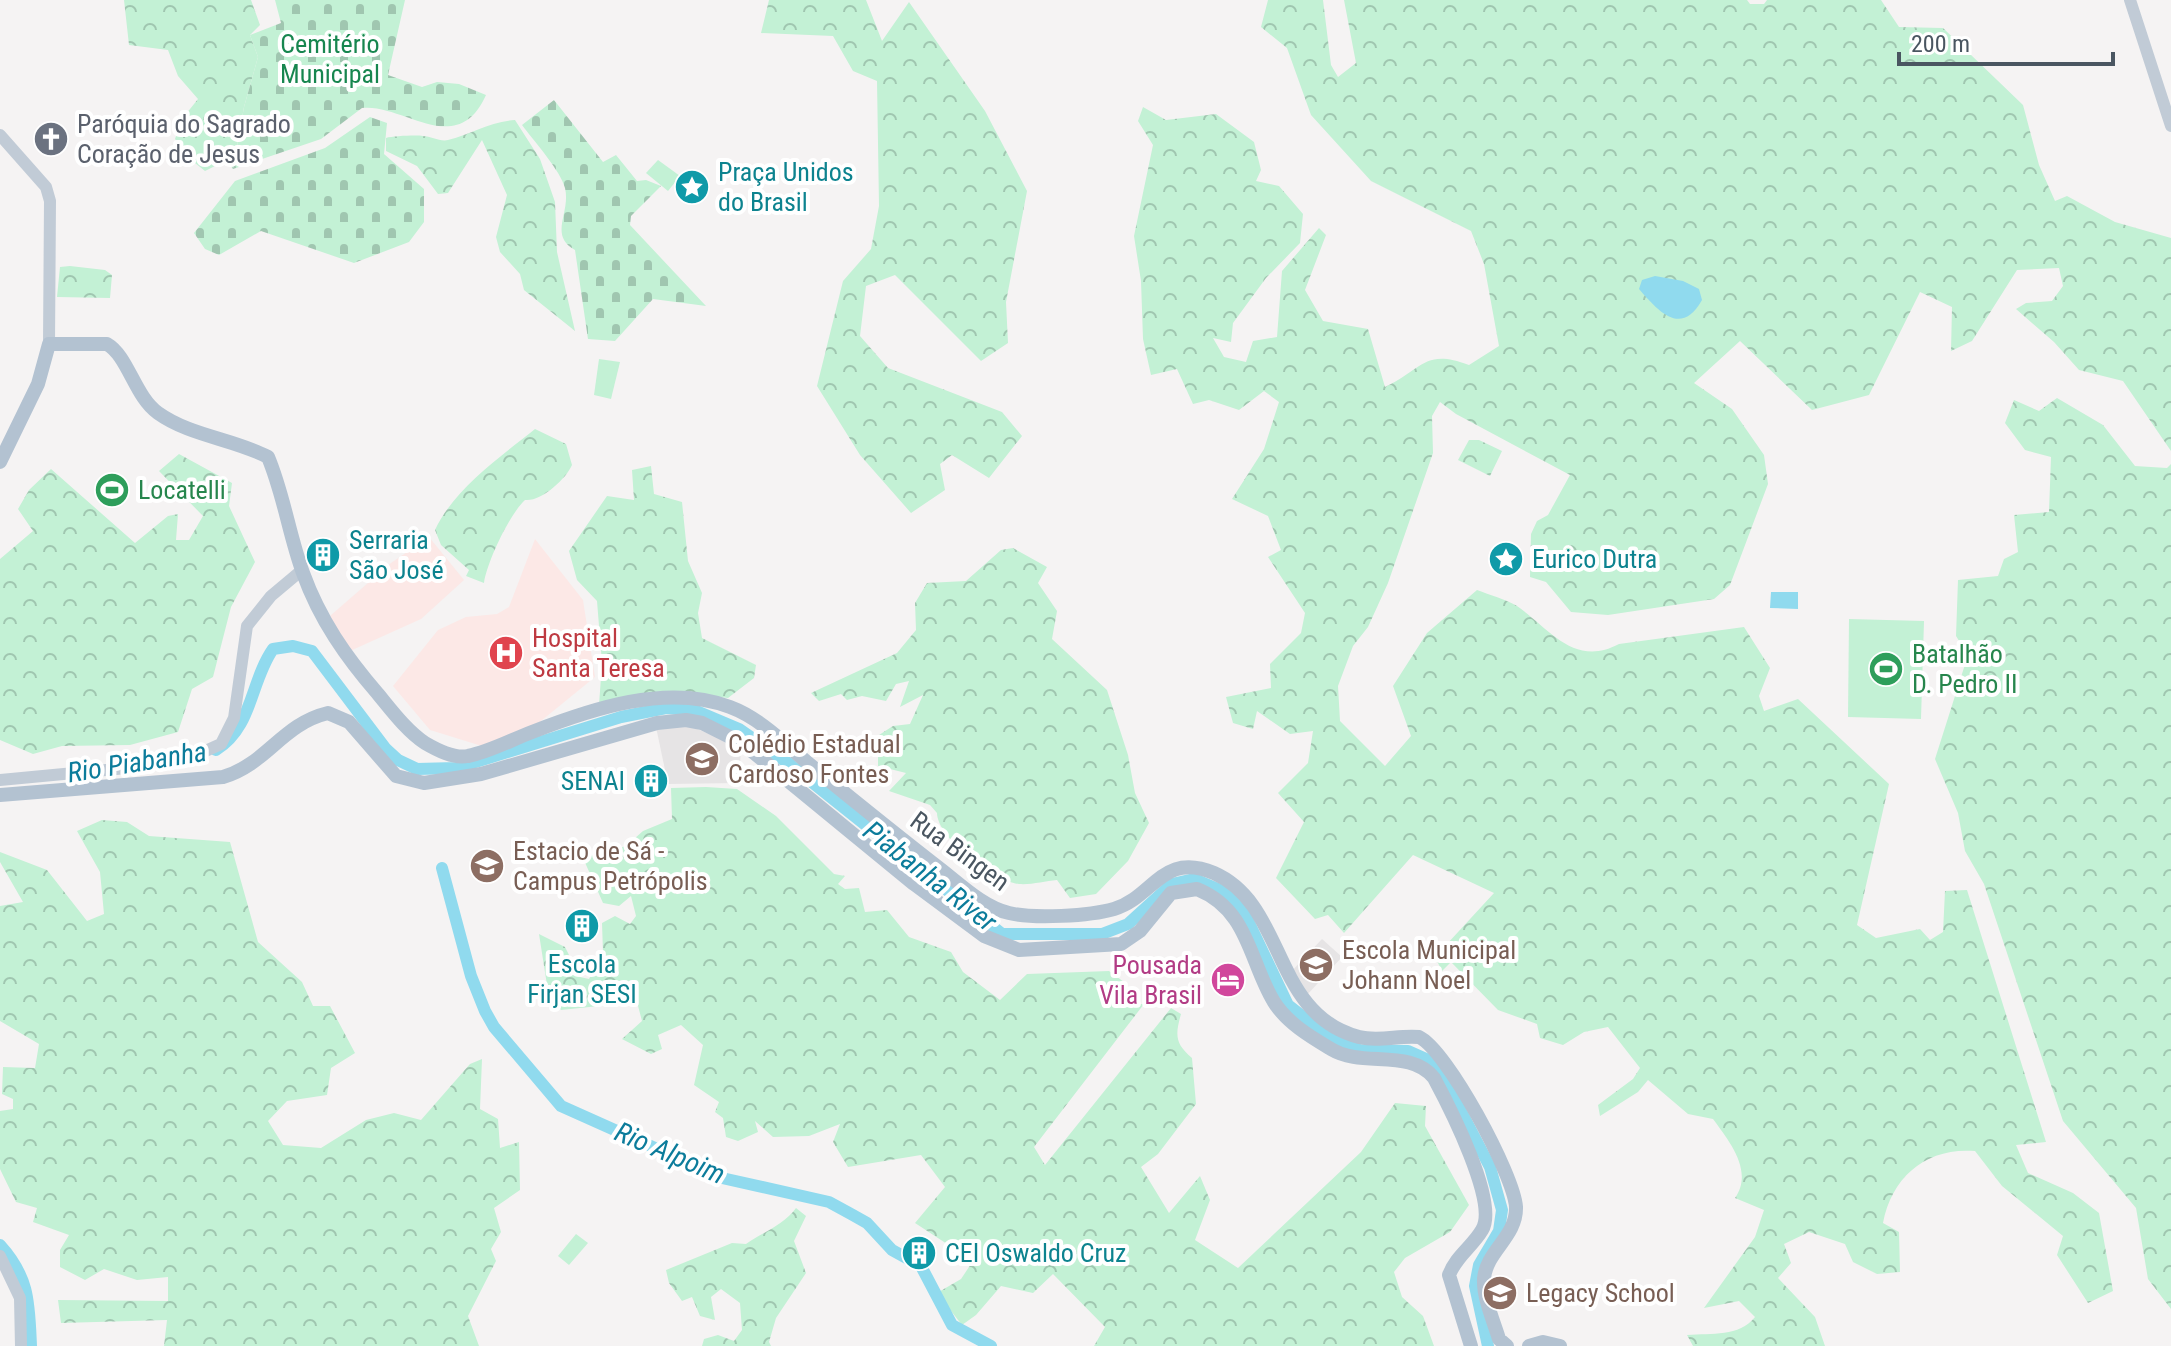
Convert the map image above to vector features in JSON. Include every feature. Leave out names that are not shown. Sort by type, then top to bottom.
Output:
[{"type":"main road","points":[[2130,0],[2171,126]]},
{"type":"main road","points":[[0,135],[46,187],[50,201],[49,344],[38,384],[0,462]]},
{"type":"main road","points":[[0,795],[24,786],[148,766],[201,753],[221,744],[234,718],[247,626],[271,596],[302,570],[279,480],[268,457],[160,415],[139,391],[115,348],[107,344],[49,344]]},
{"type":"main road","name":"Rua Bingen","points":[[302,570],[319,611],[350,662],[418,737],[447,754],[468,756],[586,713],[659,698],[705,700],[755,720],[888,829],[998,910],[1025,916],[1113,909],[1146,891],[1163,872],[1195,868],[1227,881],[1257,909],[1292,983],[1315,1012],[1352,1035],[1367,1038],[1419,1037],[1434,1047],[1457,1080],[1509,1182],[1516,1208],[1509,1236],[1484,1279],[1499,1339],[1507,1346]]},
{"type":"main road","name":"Rua Bingen","points":[[24,786],[223,777],[250,768],[298,723],[328,713],[349,722],[396,776],[410,781],[441,783],[619,733],[686,720],[712,728],[742,743],[914,884],[1000,945],[1019,950],[1121,944],[1140,931],[1171,893],[1189,888],[1204,892],[1244,931],[1279,1009],[1300,1029],[1333,1051],[1353,1058],[1405,1062],[1429,1071],[1444,1097],[1476,1173],[1484,1198],[1483,1230]]},
{"type":"main road","points":[[0,780],[24,786]]},
{"type":"main road","points":[[1146,891],[1163,903]]},
{"type":"main road","points":[[1471,1346],[1449,1275],[1456,1261],[1483,1230],[1501,1245]]},
{"type":"main road","points":[[0,1256],[20,1298],[21,1346]]},
{"type":"main road","points":[[1529,1346],[1543,1342],[1560,1346]]},
{"type":"shaded area","points":[[429,537],[464,580],[421,619],[350,651],[330,616],[391,563]]},
{"type":"shaded area","name":"Hospital Santa Teresa","points":[[535,539],[583,600],[595,677],[536,725],[485,747],[430,730],[393,686],[438,630],[466,617],[497,614],[509,607]]},
{"type":"shaded area","name":"Colédio Estadual Cardoso Fontes","points":[[685,724],[741,747],[739,783],[668,784],[656,727]]},
{"type":"shaded area","name":"Escola Municipal Johann Noel","points":[[1322,939],[1342,957],[1306,996],[1291,972]]},
{"type":"green space","points":[[124,0],[251,0],[260,25],[250,35],[258,57],[244,107],[233,169],[227,160],[205,171],[190,159],[175,139],[182,119],[198,99],[178,76],[168,50],[129,45]]},
{"type":"green space","name":"Cemitério Municipal","points":[[275,0],[405,0],[388,75],[422,87],[437,82],[459,84],[486,95],[474,114],[460,124],[445,126],[378,109],[362,108],[321,139],[233,169],[244,107],[258,57],[250,35],[281,23]]},
{"type":"green space","points":[[769,0],[866,0],[882,41],[909,2],[985,111],[1027,191],[1006,302],[1008,343],[981,361],[895,275],[866,286],[860,336],[888,368],[1002,412],[1022,436],[989,478],[952,455],[940,464],[945,490],[911,513],[860,455],[817,386],[843,281],[871,249],[879,206],[877,81],[853,71],[833,36],[761,33]]},
{"type":"green space","points":[[1268,0],[1323,0],[1331,65],[1338,77],[1356,63],[1344,0],[1747,0],[1750,4],[1764,4],[1767,0],[1881,0],[1899,27],[1943,28],[2023,105],[2039,165],[2055,201],[2067,196],[2115,222],[2171,238],[2171,451],[2123,381],[2079,370],[2054,342],[2016,309],[2026,303],[2052,301],[2063,286],[2059,268],[2017,270],[1972,341],[1951,351],[1952,307],[1920,292],[1869,395],[1812,410],[1740,341],[1694,383],[1732,409],[1764,455],[1768,484],[1730,585],[1714,599],[1608,615],[1571,612],[1546,582],[1530,577],[1531,534],[1537,521],[1548,515],[1570,475],[1456,414],[1440,402],[1432,416],[1433,453],[1388,583],[1368,627],[1353,646],[1338,686],[1340,721],[1385,766],[1411,736],[1393,686],[1427,633],[1477,590],[1517,606],[1563,642],[1589,651],[1744,627],[1770,668],[1759,696],[1764,711],[1798,699],[1889,784],[1857,925],[1876,938],[1920,929],[1930,940],[1943,932],[1945,891],[1967,890],[2046,1142],[2016,1145],[2028,1173],[2073,1193],[2099,1213],[2113,1291],[2088,1303],[2057,1255],[2063,1236],[2002,1186],[1975,1151],[1958,1151],[1942,1154],[1914,1168],[1894,1191],[1883,1223],[1899,1232],[1900,1272],[1877,1274],[1853,1262],[1845,1244],[1809,1232],[1784,1244],[1791,1263],[1778,1278],[1815,1317],[1825,1346],[1693,1346],[1687,1335],[1733,1331],[1755,1317],[1739,1301],[1704,1308],[1755,1237],[1764,1210],[1735,1198],[1740,1188],[1741,1167],[1713,1119],[1688,1114],[1648,1080],[1638,1092],[1600,1116],[1598,1105],[1633,1079],[1640,1068],[1608,1027],[1584,1032],[1563,1045],[1540,1038],[1537,1024],[1498,1010],[1451,962],[1442,971],[1435,957],[1494,893],[1413,855],[1344,933],[1328,915],[1315,919],[1276,878],[1304,822],[1278,793],[1308,763],[1313,731],[1290,734],[1257,711],[1253,729],[1233,723],[1226,697],[1271,688],[1270,664],[1301,633],[1305,613],[1268,557],[1281,550],[1268,516],[1232,499],[1264,449],[1279,402],[1264,391],[1239,410],[1209,400],[1193,404],[1177,369],[1151,375],[1143,339],[1141,281],[1134,236],[1153,145],[1138,121],[1143,107],[1166,120],[1216,114],[1254,142],[1261,170],[1256,181],[1279,186],[1303,214],[1300,243],[1266,278],[1233,323],[1231,342],[1213,338],[1224,357],[1246,362],[1253,341],[1277,337],[1282,271],[1319,228],[1326,235],[1305,290],[1323,321],[1368,329],[1385,387],[1424,363],[1442,359],[1469,365],[1499,346],[1484,264],[1471,231],[1371,181],[1311,115],[1287,48],[1261,27]]},
{"type":"green space","points":[[554,100],[603,162],[616,155],[637,181],[646,180],[661,186],[631,216],[630,225],[706,306],[653,299],[615,341],[588,339],[575,250],[563,238],[565,188],[553,165],[522,125]]},
{"type":"green space","name":"Cemitério Municipal","points":[[370,117],[387,123],[384,154],[424,189],[424,222],[409,242],[354,263],[261,231],[219,255],[205,249],[194,233],[235,181],[325,148]]},
{"type":"green space","points":[[515,120],[540,159],[555,202],[557,252],[575,331],[524,290],[520,274],[500,252],[496,237],[507,195],[482,140],[448,193],[438,194],[417,166],[386,151],[386,138],[426,136],[448,140]]},
{"type":"green space","points":[[658,160],[680,176],[668,191],[646,173]]},
{"type":"green space","points":[[60,267],[105,270],[112,275],[110,298],[57,297]]},
{"type":"green space","points":[[599,359],[620,362],[611,399],[594,395]]},
{"type":"green space","points":[[2057,398],[2103,425],[2135,466],[2167,468],[2171,464],[2171,1309],[2148,1279],[2136,1208],[2063,1121],[1984,884],[1965,851],[1958,813],[1935,759],[1968,655],[1956,636],[1958,580],[1998,576],[2004,559],[2018,552],[2014,515],[2049,512],[2051,457],[2025,450],[2005,423],[2014,400],[2039,411]]},
{"type":"green space","points":[[535,429],[566,444],[572,465],[552,488],[538,497],[525,500],[512,516],[489,563],[484,583],[466,576],[469,570],[441,545],[435,530],[466,487]]},
{"type":"green space","points":[[1469,440],[1479,440],[1502,451],[1490,476],[1458,460]]},
{"type":"green space","points":[[179,454],[232,483],[229,506],[255,562],[231,607],[213,677],[192,689],[178,732],[130,745],[62,746],[33,754],[0,740],[0,559],[33,531],[18,509],[29,490],[51,469],[135,543],[168,516],[178,514],[176,540],[189,540],[203,516],[159,471]]},
{"type":"green space","points":[[651,466],[654,494],[682,502],[688,561],[702,593],[698,613],[702,638],[756,665],[754,678],[728,698],[673,691],[599,705],[602,663],[597,601],[577,580],[569,551],[607,496],[634,500],[632,470]]},
{"type":"green space","points":[[1013,548],[1047,567],[1038,583],[1057,611],[1052,639],[1107,690],[1128,755],[1135,793],[1149,823],[1128,861],[1096,894],[1070,898],[1057,880],[1019,884],[996,876],[957,846],[946,834],[930,805],[889,791],[906,773],[878,766],[878,751],[884,744],[879,735],[893,726],[910,724],[923,695],[900,707],[909,681],[896,684],[886,701],[862,696],[847,700],[841,694],[819,701],[811,693],[897,653],[916,630],[915,603],[927,583],[966,581],[1001,550]]},
{"type":"green space","name":"Batalhão D. Pedro II","points":[[1849,619],[1924,621],[1921,719],[1848,717]]},
{"type":"green space","points":[[671,788],[737,789],[776,816],[834,874],[845,876],[838,884],[845,889],[859,888],[865,912],[887,910],[909,937],[951,952],[963,972],[1000,1000],[1027,974],[1109,971],[1124,982],[1113,997],[1122,1004],[1144,1004],[1034,1147],[1045,1165],[1171,1008],[1181,1014],[1178,1039],[1192,1058],[1196,1104],[1158,1154],[1141,1167],[1169,1213],[1200,1176],[1210,1200],[1195,1240],[1238,1268],[1361,1152],[1395,1103],[1426,1106],[1425,1126],[1469,1205],[1450,1232],[1405,1258],[1394,1272],[1402,1297],[1423,1316],[1434,1346],[1094,1346],[1105,1327],[1053,1274],[1033,1293],[1001,1286],[976,1315],[962,1325],[937,1293],[961,1279],[973,1261],[915,1223],[945,1187],[921,1155],[848,1167],[833,1142],[840,1124],[809,1136],[773,1137],[755,1121],[758,1132],[738,1141],[726,1137],[723,1118],[715,1112],[719,1102],[694,1085],[703,1045],[681,1025],[658,1035],[662,1049],[651,1054],[622,1039],[642,1021],[637,1002],[561,1010],[547,985],[539,934],[565,947],[580,977],[589,979],[603,953],[602,923],[615,916],[630,924],[636,916],[631,896],[619,906],[603,903],[583,858],[626,846],[643,831],[672,819]]},
{"type":"green space","points":[[102,820],[127,822],[149,836],[230,842],[258,942],[302,982],[313,1006],[330,1006],[355,1053],[331,1068],[327,1095],[287,1101],[268,1121],[283,1145],[321,1148],[366,1120],[394,1113],[421,1120],[470,1064],[482,1059],[480,1109],[498,1119],[500,1148],[519,1142],[520,1190],[494,1208],[501,1232],[491,1249],[496,1261],[468,1316],[479,1346],[164,1346],[167,1320],[61,1323],[58,1300],[168,1301],[168,1277],[137,1280],[104,1269],[85,1280],[60,1267],[60,1250],[69,1235],[33,1222],[37,1208],[16,1202],[0,1169],[0,1111],[13,1109],[13,1099],[2,1094],[3,1067],[35,1068],[39,1044],[0,1021],[0,906],[23,902],[0,862],[0,852],[47,870],[87,921],[104,914],[100,872],[77,831]]},
{"type":"green space","points":[[796,1208],[806,1216],[794,1241],[806,1273],[776,1318],[769,1342],[771,1346],[702,1346],[704,1339],[718,1335],[734,1341],[742,1330],[740,1303],[721,1289],[711,1297],[715,1320],[700,1316],[692,1297],[682,1301],[669,1283],[666,1270],[732,1243],[746,1244],[779,1224]]},
{"type":"green space","points":[[576,1234],[588,1243],[569,1265],[558,1256]]},
{"type":"water","points":[[1655,276],[1683,281],[1699,289],[1702,300],[1686,317],[1670,317],[1654,306],[1639,289],[1642,280]]},
{"type":"water","points":[[1771,592],[1798,592],[1798,609],[1770,608]]},
{"type":"waterway","name":"Piabanha River","points":[[216,750],[228,740],[244,717],[273,649],[293,646],[312,651],[386,749],[398,760],[417,769],[456,768],[621,717],[666,708],[694,710],[739,729],[788,763],[1002,934],[1102,934],[1128,924],[1172,884],[1194,879],[1220,890],[1242,908],[1288,1005],[1325,1034],[1359,1050],[1408,1051],[1426,1059],[1440,1071],[1490,1167],[1502,1210],[1499,1231],[1479,1265],[1475,1286],[1488,1346]]},
{"type":"waterway","name":"Rio Alpoim","points":[[442,868],[471,976],[485,1011],[494,1027],[561,1106],[722,1178],[829,1202],[851,1214],[867,1223],[892,1250],[921,1266],[952,1325],[991,1346]]},
{"type":"waterway","points":[[0,1245],[17,1269],[26,1292],[31,1346]]},
{"type":"place","name":"Paróquia do Sagrado Coração de Jesus","points":[[51,139]]},
{"type":"place","name":"Praça Unidos do Brasil","points":[[692,187]]},
{"type":"place","name":"Locatelli","points":[[112,490]]},
{"type":"place","name":"Serraria São José","points":[[323,555]]},
{"type":"place","name":"Eurico Dutra","points":[[1506,559]]},
{"type":"place","name":"Hospital Santa Teresa","points":[[506,653]]},
{"type":"place","name":"Batalhão D. Pedro II","points":[[1886,669]]},
{"type":"place","name":"Colédio Estadual Cardoso Fontes","points":[[702,759]]},
{"type":"place","name":"SENAI","points":[[651,781]]},
{"type":"place","name":"Estacio de Sá - Campus Petrópolis","points":[[487,866]]},
{"type":"place","name":"Escola Firjan SESI","points":[[582,926]]},
{"type":"place","name":"Escola Municipal Johann Noel","points":[[1316,965]]},
{"type":"place","name":"Pousada Vila Brasil","points":[[1228,980]]},
{"type":"place","name":"CEI Oswaldo Cruz","points":[[919,1253]]},
{"type":"place","name":"Legacy School","points":[[1500,1293]]},
{"type":"water label","name":"Rio Piabanha","points":[[137,762]]}]
